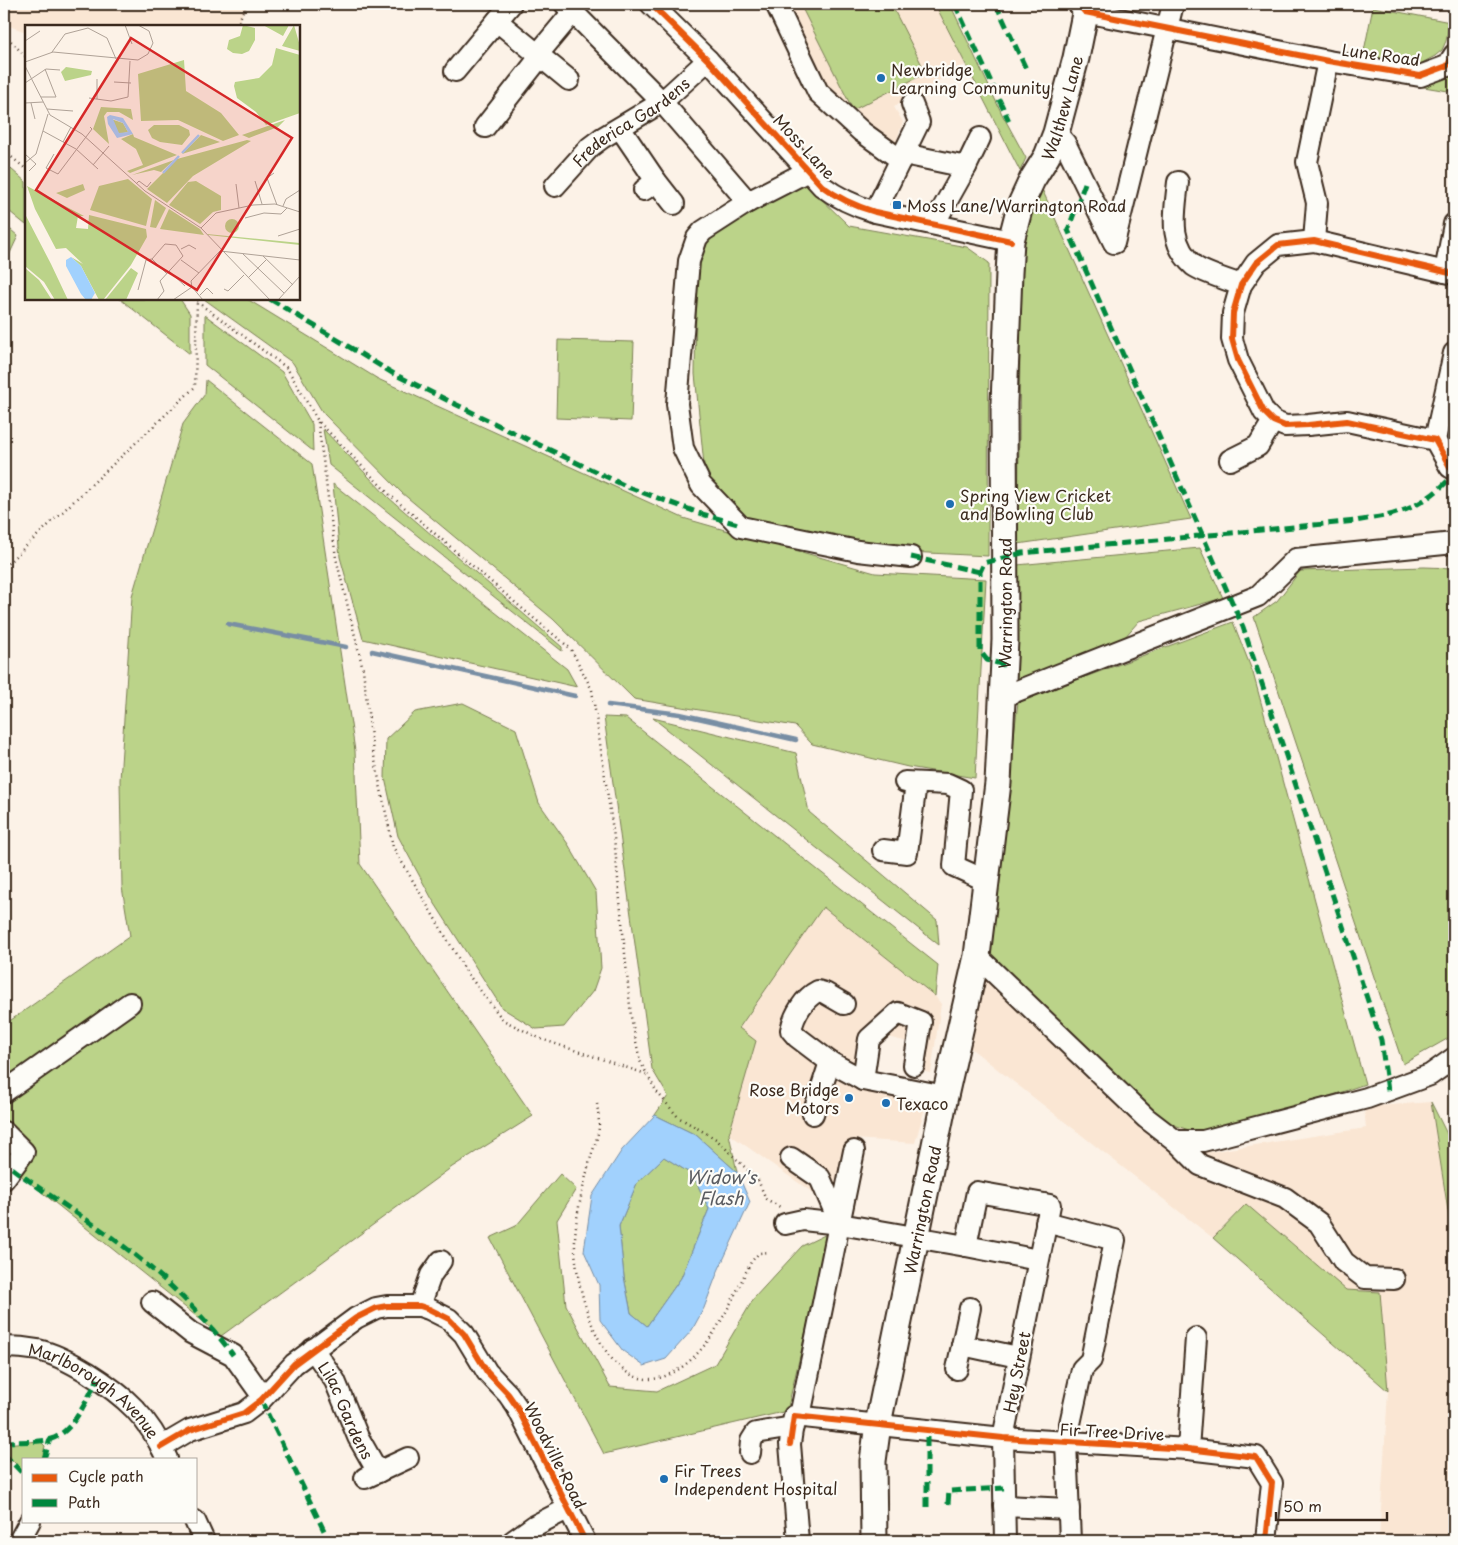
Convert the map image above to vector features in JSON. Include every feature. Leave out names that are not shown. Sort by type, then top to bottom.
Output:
[{"type":"main road","name":"Walthew Lane","points":[[1020,206],[1056,133],[1076,58],[1083,7]]},
{"type":"main road","name":"Warrington Road","points":[[874,1541],[874,1462],[878,1424],[945,1096],[977,956],[998,782],[1006,571],[1004,403],[1008,273],[1011,240],[1020,206]]},
{"type":"street","points":[[454,72],[511,4]]},
{"type":"street","name":"Moss Lane","points":[[651,4],[708,60],[822,186],[838,198],[857,207],[875,212],[1011,240]]},
{"type":"street","points":[[776,4],[818,92],[862,132],[903,157],[966,167]]},
{"type":"street","points":[[1056,133],[1065,143],[1114,243],[1173,4]]},
{"type":"street","name":"Lune Road","points":[[1083,7],[1167,28],[1328,61],[1420,76],[1447,66],[1454,55]]},
{"type":"street","points":[[485,127],[539,56],[569,8],[662,102],[748,202]]},
{"type":"street","points":[[496,21],[569,80]]},
{"type":"street","name":"Frederica Gardens","points":[[555,186],[590,147],[662,102],[708,60]]},
{"type":"street","points":[[1314,241],[1317,203],[1307,162],[1328,61]]},
{"type":"street","points":[[875,212],[919,122],[912,104]]},
{"type":"street","points":[[620,128],[650,186],[674,204]]},
{"type":"street","points":[[934,224],[980,138]]},
{"type":"street","points":[[808,170],[748,202],[703,231],[697,238],[689,261],[676,404],[683,448],[701,485],[741,527],[858,551],[911,557]]},
{"type":"street","points":[[1178,182],[1173,227],[1178,246],[1195,266],[1241,285]]},
{"type":"street","points":[[1435,440],[1347,421],[1308,426],[1285,426],[1273,422],[1264,412],[1242,369],[1232,339],[1233,313],[1241,285],[1256,262],[1278,245],[1314,241],[1450,273],[1454,224]]},
{"type":"street","points":[[1454,353],[1435,440],[1450,467],[1454,470]]},
{"type":"street","points":[[1230,460],[1258,446],[1273,422]]},
{"type":"street","points":[[1002,697],[1258,596],[1296,559],[1454,543]]},
{"type":"street","points":[[883,850],[907,853],[911,782],[948,784],[961,790],[954,866],[987,881]]},
{"type":"street","points":[[977,956],[1146,1118],[1176,1141],[1200,1165],[1285,1198],[1319,1223],[1344,1262],[1365,1278],[1394,1279]]},
{"type":"street","points":[[844,1004],[818,991],[810,995],[793,1020],[791,1030],[797,1038],[830,1062],[863,1080],[945,1096]]},
{"type":"street","points":[[4,1092],[130,1003]]},
{"type":"street","points":[[863,1080],[869,1039],[898,1013],[921,1022],[914,1065]]},
{"type":"street","points":[[1176,1141],[1203,1141],[1367,1098],[1430,1075],[1454,1058]]},
{"type":"street","points":[[813,1114],[830,1062]]},
{"type":"street","points":[[4,1132],[24,1152],[4,1179]]},
{"type":"street","points":[[798,1541],[794,1429],[840,1224],[854,1151]]},
{"type":"street","points":[[791,1158],[820,1178],[840,1224]]},
{"type":"street","points":[[966,1246],[977,1192],[1048,1214],[1115,1240],[1091,1360],[1082,1369],[1066,1442],[1070,1541]]},
{"type":"street","name":"Hey Street","points":[[1006,1541],[1003,1438],[1048,1214]]},
{"type":"street","points":[[794,1222],[840,1224],[1038,1260]]},
{"type":"street","points":[[420,1306],[431,1276],[441,1261]]},
{"type":"street","points":[[152,1302],[191,1333],[233,1355],[263,1397]]},
{"type":"street","name":"Woodville Road","points":[[164,1453],[190,1430],[244,1413],[263,1397],[284,1373],[313,1349],[347,1324],[366,1313],[387,1306],[420,1306],[449,1319],[457,1326],[471,1343],[487,1372],[508,1394],[517,1407],[585,1541]]},
{"type":"street","points":[[957,1370],[970,1308]]},
{"type":"street","points":[[1188,1449],[1196,1338]]},
{"type":"street","points":[[962,1344],[1018,1357]]},
{"type":"street","name":"Marlborough Avenue","points":[[4,1347],[38,1350],[53,1354],[81,1368],[113,1388],[134,1406],[164,1453]]},
{"type":"street","name":"Lilac Gardens","points":[[313,1349],[335,1381],[372,1475],[408,1458]]},
{"type":"street","name":"Fir Tree Drive","points":[[750,1453],[751,1441],[756,1433],[878,1424],[1003,1438],[1188,1449],[1256,1458],[1272,1483],[1266,1541]]},
{"type":"street","points":[[1004,1506],[1069,1509]]},
{"type":"street","points":[[513,1541],[534,1526],[569,1508]]},
{"type":"street","points":[[20,1541],[25,1522]]},
{"type":"street","points":[[195,1522],[204,1541]]},
{"type":"path","points":[[238,25],[246,4]]},
{"type":"path","points":[[4,34],[25,56]]},
{"type":"path","points":[[4,151],[25,168]]},
{"type":"path","points":[[198,301],[287,368],[318,421],[390,494],[525,612],[571,649],[592,690],[614,837],[631,1017],[640,1061],[656,1091],[678,1117],[716,1140],[758,1180],[766,1199],[794,1222]]},
{"type":"path","points":[[4,567],[195,387],[198,301]]},
{"type":"path","points":[[318,421],[336,558],[363,669],[372,746],[394,847],[467,973],[503,1020],[541,1039],[646,1074]]},
{"type":"path","points":[[597,1104],[599,1127],[582,1190],[577,1229],[577,1264],[586,1307],[594,1330],[605,1350],[626,1373],[648,1379],[660,1377],[684,1365],[707,1342],[750,1262],[759,1253],[770,1252]]},
{"type":"shaded area","points":[[11,4],[247,4],[237,25],[25,25],[25,32],[4,24]]},
{"type":"shaded area","name":"Newbridge Learning Community","points":[[787,4],[935,4],[965,65],[894,107],[903,122],[895,145],[824,91],[794,14]]},
{"type":"shaded area","points":[[823,907],[935,996],[941,1004],[931,1073],[902,1068],[908,1042],[883,1036],[878,1045],[871,1082],[928,1097],[915,1143],[854,1139],[836,1209],[729,1134],[756,1041],[739,1029]]},
{"type":"shaded area","points":[[988,954],[1201,1134],[1209,1152],[1366,1128],[1364,1107],[1431,1102],[1454,1249],[1454,1541],[1379,1541],[1388,1391],[1380,1292],[1346,1290],[1246,1204],[1213,1238],[968,1046]]},
{"type":"green space","points":[[800,4],[891,4],[926,73],[853,110]]},
{"type":"green space","points":[[935,4],[950,4],[1002,114],[1026,158],[1020,171]]},
{"type":"green space","points":[[1373,7],[1450,22],[1442,50],[1418,65],[1363,56]]},
{"type":"green space","points":[[1454,71],[1454,92],[1418,86],[1437,80]]},
{"type":"green space","points":[[4,163],[25,181],[25,224],[4,207]]},
{"type":"green space","points":[[799,177],[849,226],[967,247],[989,263],[988,556],[869,550],[747,524],[705,475],[695,374],[697,238]]},
{"type":"green space","points":[[1041,187],[1191,519],[1018,544],[1021,242]]},
{"type":"green space","points":[[4,224],[18,236],[4,266]]},
{"type":"green space","points":[[121,300],[181,300],[190,314],[190,354]]},
{"type":"green space","points":[[205,300],[249,300],[378,379],[683,518],[875,573],[986,579],[975,778],[908,767],[812,744],[795,726],[634,699],[553,619],[402,493],[323,413],[293,363]]},
{"type":"green space","points":[[205,315],[282,372],[312,424],[313,451],[205,365]]},
{"type":"green space","points":[[558,340],[634,342],[631,421],[556,418]]},
{"type":"green space","points":[[206,380],[312,464],[355,751],[360,864],[533,1116],[452,1167],[221,1336],[4,1162],[4,1025],[130,936],[122,887],[120,780],[132,596],[183,424],[205,394]]},
{"type":"green space","points":[[323,429],[389,498],[562,647],[562,651],[329,465]]},
{"type":"green space","points":[[333,484],[567,669],[577,687],[363,639],[340,557]]},
{"type":"green space","points":[[1200,548],[1223,598],[1139,621],[1124,638],[1012,682],[1017,565]]},
{"type":"green space","points":[[1424,567],[1454,568],[1454,1035],[1403,1064],[1254,617],[1277,601],[1300,571]]},
{"type":"green space","points":[[1233,622],[1253,673],[1365,1084],[1201,1134],[1162,1121],[988,954],[1018,702]]},
{"type":"green space","points":[[463,703],[516,729],[539,803],[568,844],[596,892],[601,968],[593,991],[564,1027],[536,1029],[502,1008],[432,899],[398,836],[385,778],[386,739],[415,712]]},
{"type":"green space","points":[[604,717],[626,718],[938,965],[935,996],[823,907],[739,1028],[756,1041],[729,1134],[737,1172],[696,1135],[655,1115],[668,1096],[652,1069]]},
{"type":"green space","points":[[653,718],[796,753],[809,812],[937,920],[939,945]]},
{"type":"green space","points":[[1431,1102],[1451,1142],[1454,1141],[1454,1249]]},
{"type":"green space","points":[[664,1157],[693,1175],[709,1209],[681,1278],[647,1326],[631,1313],[624,1277],[619,1226],[637,1183]]},
{"type":"green space","points":[[560,1174],[576,1189],[557,1220],[566,1305],[610,1387],[657,1391],[715,1364],[754,1298],[802,1246],[829,1233],[787,1411],[604,1454],[490,1238],[516,1226]]},
{"type":"green space","points":[[1246,1204],[1346,1290],[1380,1292],[1388,1391],[1213,1238]]},
{"type":"green space","points":[[40,1441],[45,1446],[42,1458],[22,1458],[22,1470],[4,1452],[4,1444]]},
{"type":"water","name":"Widow's Flash","points":[[655,1115],[696,1135],[737,1172],[750,1202],[718,1271],[704,1308],[692,1330],[666,1359],[644,1366],[623,1351],[600,1320],[599,1285],[584,1251],[592,1196],[622,1150]],"holes":[[[664,1157],[693,1175],[709,1209],[681,1278],[647,1326],[631,1313],[624,1277],[619,1226],[637,1183]]]},
{"type":"waterway","points":[[228,624],[346,647]]},
{"type":"waterway","points":[[372,651],[575,696]]},
{"type":"waterway","points":[[608,705],[680,714],[796,740]]},
{"type":"marked path","points":[[955,4],[1009,121]]},
{"type":"marked path","points":[[996,4],[1027,71]]},
{"type":"marked path","points":[[1085,183],[1068,230],[1243,627],[1381,1040],[1388,1091]]},
{"type":"marked path","points":[[272,300],[394,374],[508,430],[630,488],[702,514],[738,524]]},
{"type":"marked path","points":[[1004,665],[987,660],[980,651],[980,572],[984,563],[1022,553],[1356,521],[1394,514],[1407,509],[1436,492],[1454,474]]},
{"type":"marked path","points":[[911,557],[980,572]]},
{"type":"marked path","points":[[12,1168],[108,1235],[152,1269],[195,1310],[233,1355]]},
{"type":"marked path","points":[[4,1171],[7,1174]]},
{"type":"marked path","points":[[4,1442],[40,1441],[59,1435],[79,1414],[98,1379]]},
{"type":"marked path","points":[[261,1400],[329,1541]]},
{"type":"marked path","points":[[927,1430],[927,1507]]},
{"type":"marked path","points":[[44,1458],[50,1439]]},
{"type":"marked path","points":[[4,1454],[22,1473]]},
{"type":"marked path","points":[[948,1504],[949,1491],[1004,1488]]},
{"type":"cycle path","points":[[651,4],[708,60],[828,191],[847,202],[875,212],[1011,241]]},
{"type":"cycle path","points":[[1078,4],[1085,12],[1328,61],[1420,76],[1447,66],[1454,55]]},
{"type":"cycle path","points":[[1454,274],[1314,241],[1278,245],[1256,263],[1241,285],[1233,313],[1232,339],[1238,360],[1264,412],[1273,421],[1285,426],[1347,421],[1435,440],[1450,467],[1454,469]]},
{"type":"cycle path","points":[[161,1447],[190,1430],[244,1413],[261,1400],[294,1364],[356,1318],[376,1308],[420,1306],[449,1319],[464,1334],[487,1372],[508,1394],[517,1407],[585,1541]]},
{"type":"cycle path","points":[[790,1444],[794,1416],[1003,1438],[1188,1449],[1256,1457],[1272,1483],[1266,1541]]},
{"type":"place","name":"Newbridge Learning Community","points":[[881,78]]},
{"type":"place","name":"Moss Lane/Warrington Road","points":[[897,205]]},
{"type":"place","name":"Spring View Cricket and Bowling Club","points":[[950,504]]},
{"type":"place","name":"Rose Bridge Motors","points":[[849,1098]]},
{"type":"place","name":"Texaco","points":[[886,1103]]},
{"type":"place","name":"Fir Trees Independent Hospital","points":[[664,1479]]}]
